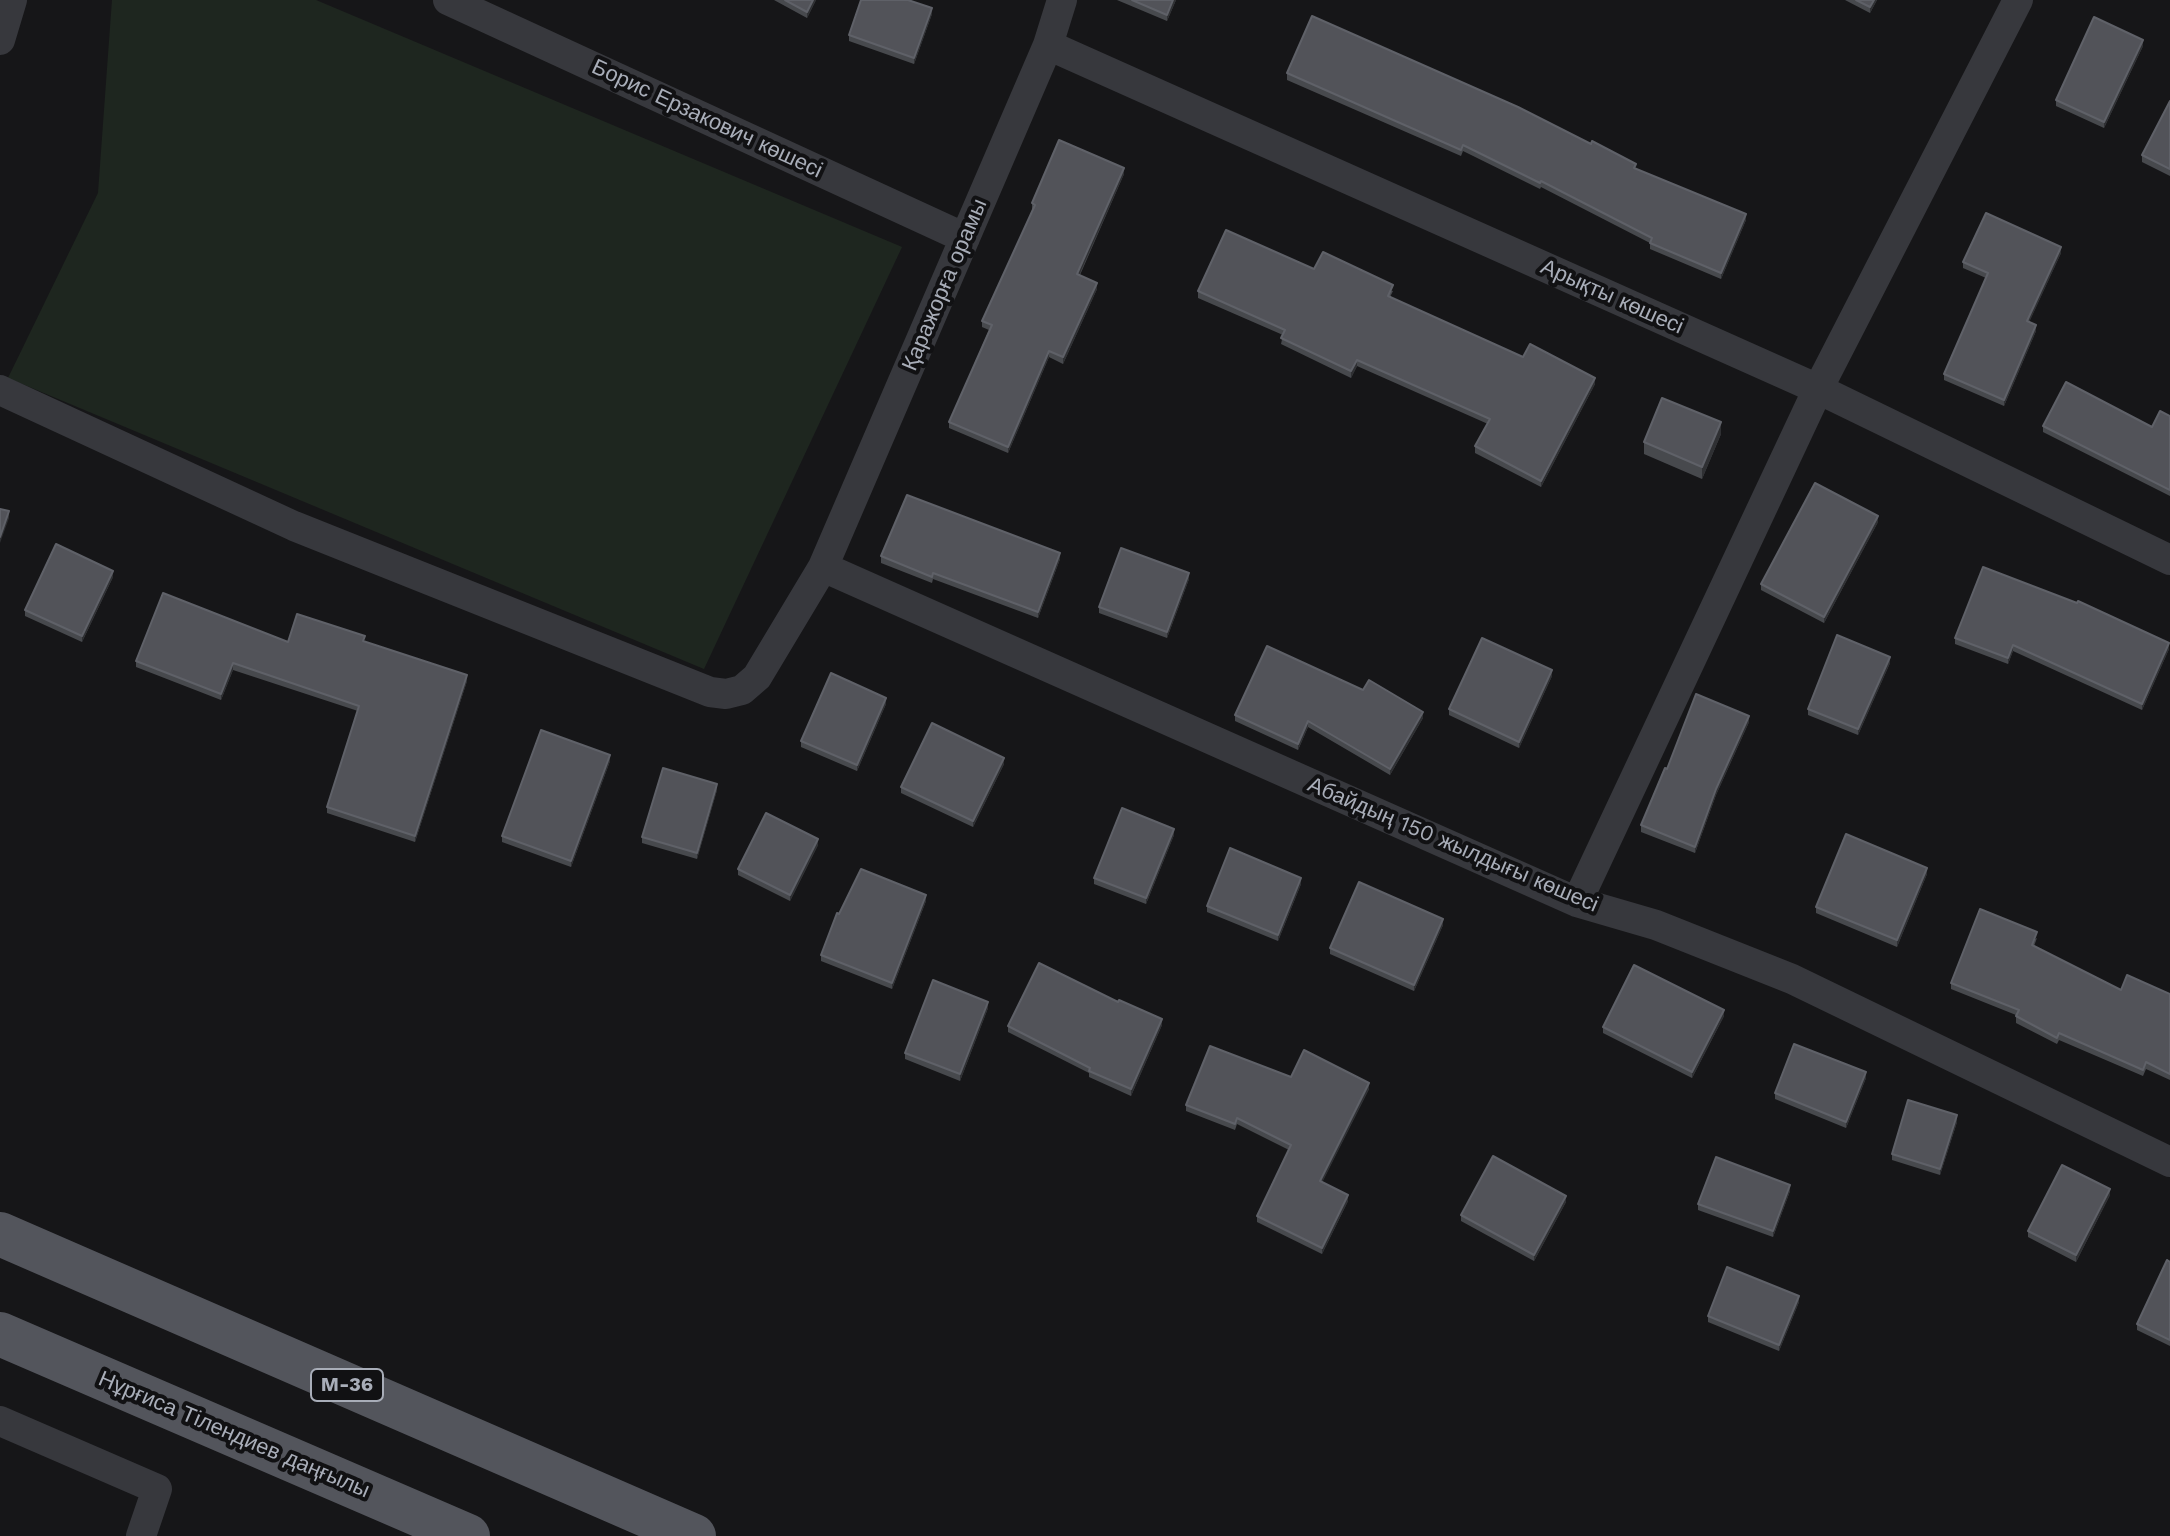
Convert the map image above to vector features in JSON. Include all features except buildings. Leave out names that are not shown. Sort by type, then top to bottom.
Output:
[{"type":"main road","name":"M-36","points":[[0,1234],[694,1536]]},
{"type":"main road","name":"Нұрғиса Тілендиев даңғылы","points":[[0,1334],[468,1536]]},
{"type":"street","points":[[0,40],[12,0]]},
{"type":"street","name":"Борис Ерзакович көшесі","points":[[448,0],[965,238]]},
{"type":"street","name":"Қаражорға орамы","points":[[0,390],[294,526],[710,692],[726,694],[742,690],[757,677],[823,567],[1048,45],[1062,0]]},
{"type":"street","points":[[1577,902],[1818,389],[2018,0]]},
{"type":"street","name":"Арықты көшесі","points":[[1048,45],[1818,389],[2170,560]]},
{"type":"street","name":"Абайдың 150 жылдығы көшесі","points":[[823,567],[1577,902],[1656,925],[1792,979],[2170,1162]]},
{"type":"street","points":[[0,1421],[157,1489],[141,1536]]},
{"type":"shaded area","points":[[112,0],[316,0],[902,247],[704,669],[8,378],[98,193]]}]
